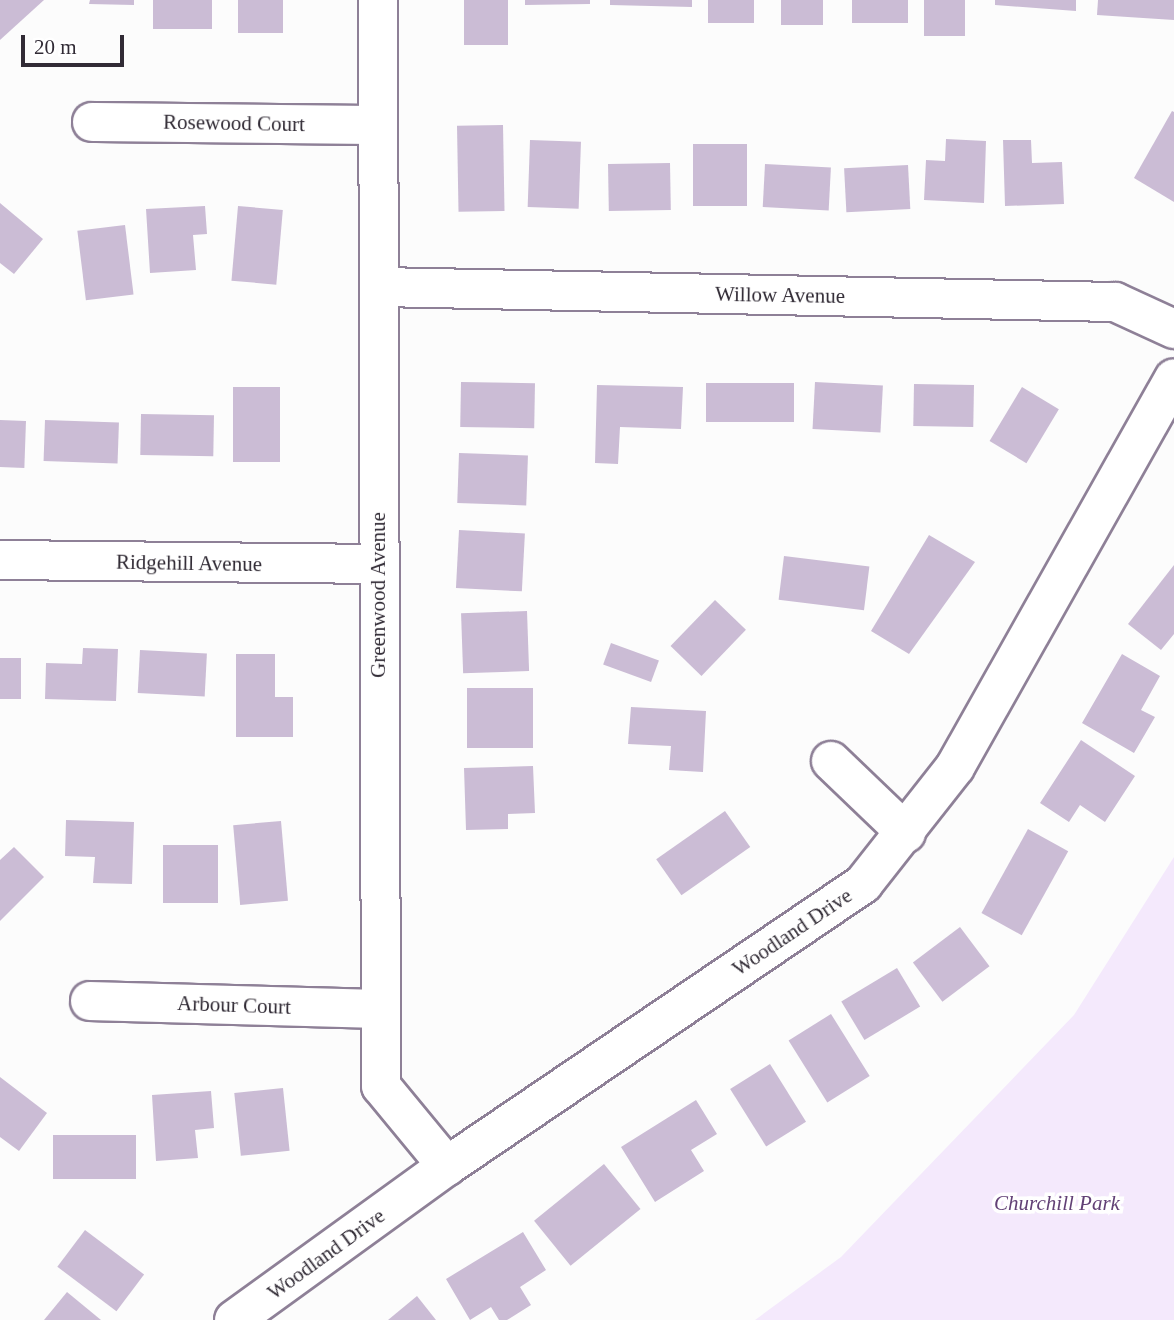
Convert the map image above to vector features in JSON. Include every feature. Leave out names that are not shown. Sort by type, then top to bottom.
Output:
[{"type":"street","name":"Greenwood Avenue","points":[[378,0],[378,1009],[381,1086],[447,1166]]},
{"type":"street","name":"Rosewood Court","points":[[92,121],[376,125]]},
{"type":"street","name":"Willow Avenue","points":[[380,287],[1115,302],[1174,328]]},
{"type":"street","name":"Woodland Drive","points":[[234,1320],[447,1166],[863,884],[906,833],[955,767],[1174,379]]},
{"type":"street","name":"Ridgehill Avenue","points":[[0,560],[377,564]]},
{"type":"street","points":[[831,761],[906,833]]},
{"type":"street","name":"Arbour Court","points":[[90,1001],[378,1009]]},
{"type":"green space","name":"Churchill Park","points":[[1174,857],[1174,1320],[755,1320],[841,1257],[1074,1015]]},
{"type":"building","points":[[0,0],[44,0],[0,40]]},
{"type":"building","points":[[90,0],[134,0],[134,5],[89,4]]},
{"type":"building","points":[[153,0],[212,0],[212,29],[153,29]]},
{"type":"building","points":[[238,0],[283,0],[283,33],[238,33]]},
{"type":"building","points":[[464,0],[508,0],[508,45],[464,45]]},
{"type":"building","points":[[525,0],[590,0],[590,4],[525,5]]},
{"type":"building","points":[[610,0],[692,0],[692,7],[610,5]]},
{"type":"building","points":[[708,0],[754,0],[754,23],[708,23]]},
{"type":"building","points":[[781,0],[823,0],[823,25],[781,25]]},
{"type":"building","points":[[852,0],[908,0],[908,23],[852,23]]},
{"type":"building","points":[[924,0],[965,0],[965,36],[924,36]]},
{"type":"building","points":[[995,0],[1076,0],[1076,11],[995,5]]},
{"type":"building","points":[[1098,0],[1174,0],[1174,20],[1097,15]]},
{"type":"building","points":[[1172,111],[1174,112],[1174,202],[1134,178]]},
{"type":"building","points":[[503,125],[505,211],[459,212],[457,126]]},
{"type":"building","points":[[946,139],[986,141],[984,203],[924,200],[926,160],[945,161]]},
{"type":"building","points":[[530,140],[581,142],[579,209],[528,207]]},
{"type":"building","points":[[1003,140],[1031,140],[1032,163],[1062,162],[1064,204],[1005,206]]},
{"type":"building","points":[[693,144],[747,144],[747,206],[693,206]]},
{"type":"building","points":[[670,163],[671,210],[609,211],[608,164]]},
{"type":"building","points":[[765,164],[831,167],[829,210],[763,207]]},
{"type":"building","points":[[908,165],[910,209],[846,212],[844,168]]},
{"type":"building","points":[[0,203],[43,239],[14,274],[0,263]]},
{"type":"building","points":[[205,206],[207,234],[193,235],[196,270],[150,273],[146,209]]},
{"type":"building","points":[[238,206],[283,210],[276,285],[231,281]]},
{"type":"building","points":[[125,225],[134,294],[86,300],[77,231]]},
{"type":"building","points":[[461,382],[535,383],[534,428],[460,427]]},
{"type":"building","points":[[815,382],[883,386],[880,432],[813,429]]},
{"type":"building","points":[[706,383],[794,383],[794,422],[706,422]]},
{"type":"building","points":[[914,384],[974,385],[973,427],[913,426]]},
{"type":"building","points":[[597,385],[683,387],[681,429],[620,427],[618,464],[595,463]]},
{"type":"building","points":[[233,387],[280,387],[280,462],[233,462]]},
{"type":"building","points":[[1022,387],[1059,409],[1026,463],[990,441]]},
{"type":"building","points":[[141,414],[214,415],[213,456],[140,455]]},
{"type":"building","points":[[0,420],[26,421],[24,468],[0,467]]},
{"type":"building","points":[[45,420],[119,423],[118,464],[44,461]]},
{"type":"building","points":[[459,453],[528,455],[526,505],[457,503]]},
{"type":"building","points":[[459,530],[525,533],[522,591],[456,588]]},
{"type":"building","points":[[929,535],[975,562],[909,654],[871,631]]},
{"type":"building","points":[[784,556],[869,566],[864,610],[779,600]]},
{"type":"building","points":[[1174,565],[1174,634],[1161,650],[1128,624]]},
{"type":"building","points":[[715,600],[746,630],[701,676],[671,646]]},
{"type":"building","points":[[527,611],[529,671],[463,673],[461,613]]},
{"type":"building","points":[[611,643],[659,660],[651,682],[603,665]]},
{"type":"building","points":[[83,648],[118,649],[116,701],[45,699],[46,663],[82,664]]},
{"type":"building","points":[[140,650],[207,654],[205,696],[138,693]]},
{"type":"building","points":[[236,654],[275,654],[275,697],[293,697],[293,737],[236,737]]},
{"type":"building","points":[[1122,654],[1160,676],[1141,710],[1155,717],[1134,753],[1082,723]]},
{"type":"building","points":[[0,658],[21,658],[21,699],[0,699]]},
{"type":"building","points":[[467,688],[533,688],[533,748],[467,748]]},
{"type":"building","points":[[631,707],[706,711],[703,772],[669,770],[671,746],[628,744]]},
{"type":"building","points":[[1081,740],[1135,776],[1105,822],[1080,805],[1069,822],[1040,803]]},
{"type":"building","points":[[533,766],[535,813],[508,814],[508,829],[466,830],[464,768]]},
{"type":"building","points":[[725,811],[750,847],[681,895],[656,859]]},
{"type":"building","points":[[66,820],[134,822],[132,884],[93,883],[95,857],[65,856]]},
{"type":"building","points":[[281,821],[288,901],[240,905],[233,825]]},
{"type":"building","points":[[1028,829],[1068,851],[1022,935],[981,913]]},
{"type":"building","points":[[163,845],[218,845],[218,903],[163,903]]},
{"type":"building","points":[[14,847],[44,877],[0,921],[0,860]]},
{"type":"building","points":[[960,927],[989,966],[942,1002],[913,963]]},
{"type":"building","points":[[897,968],[920,1007],[864,1040],[841,1001]]},
{"type":"building","points":[[831,1014],[870,1076],[827,1102],[789,1040]]},
{"type":"building","points":[[770,1064],[806,1122],[766,1147],[730,1089]]},
{"type":"building","points":[[0,1077],[47,1113],[19,1151],[0,1137]]},
{"type":"building","points":[[283,1088],[290,1151],[241,1156],[234,1093]]},
{"type":"building","points":[[211,1091],[214,1128],[195,1130],[198,1158],[156,1161],[152,1095]]},
{"type":"building","points":[[696,1100],[717,1134],[691,1150],[704,1171],[655,1202],[621,1147]]},
{"type":"building","points":[[53,1135],[136,1135],[136,1179],[53,1179]]},
{"type":"building","points":[[604,1164],[641,1209],[571,1266],[534,1221]]},
{"type":"building","points":[[85,1230],[144,1275],[116,1311],[57,1267]]},
{"type":"building","points":[[523,1232],[546,1270],[520,1287],[531,1305],[507,1320],[499,1320],[491,1307],[470,1320],[446,1279]]},
{"type":"building","points":[[67,1292],[101,1320],[44,1320]]},
{"type":"building","points":[[417,1296],[436,1320],[388,1320]]}]
